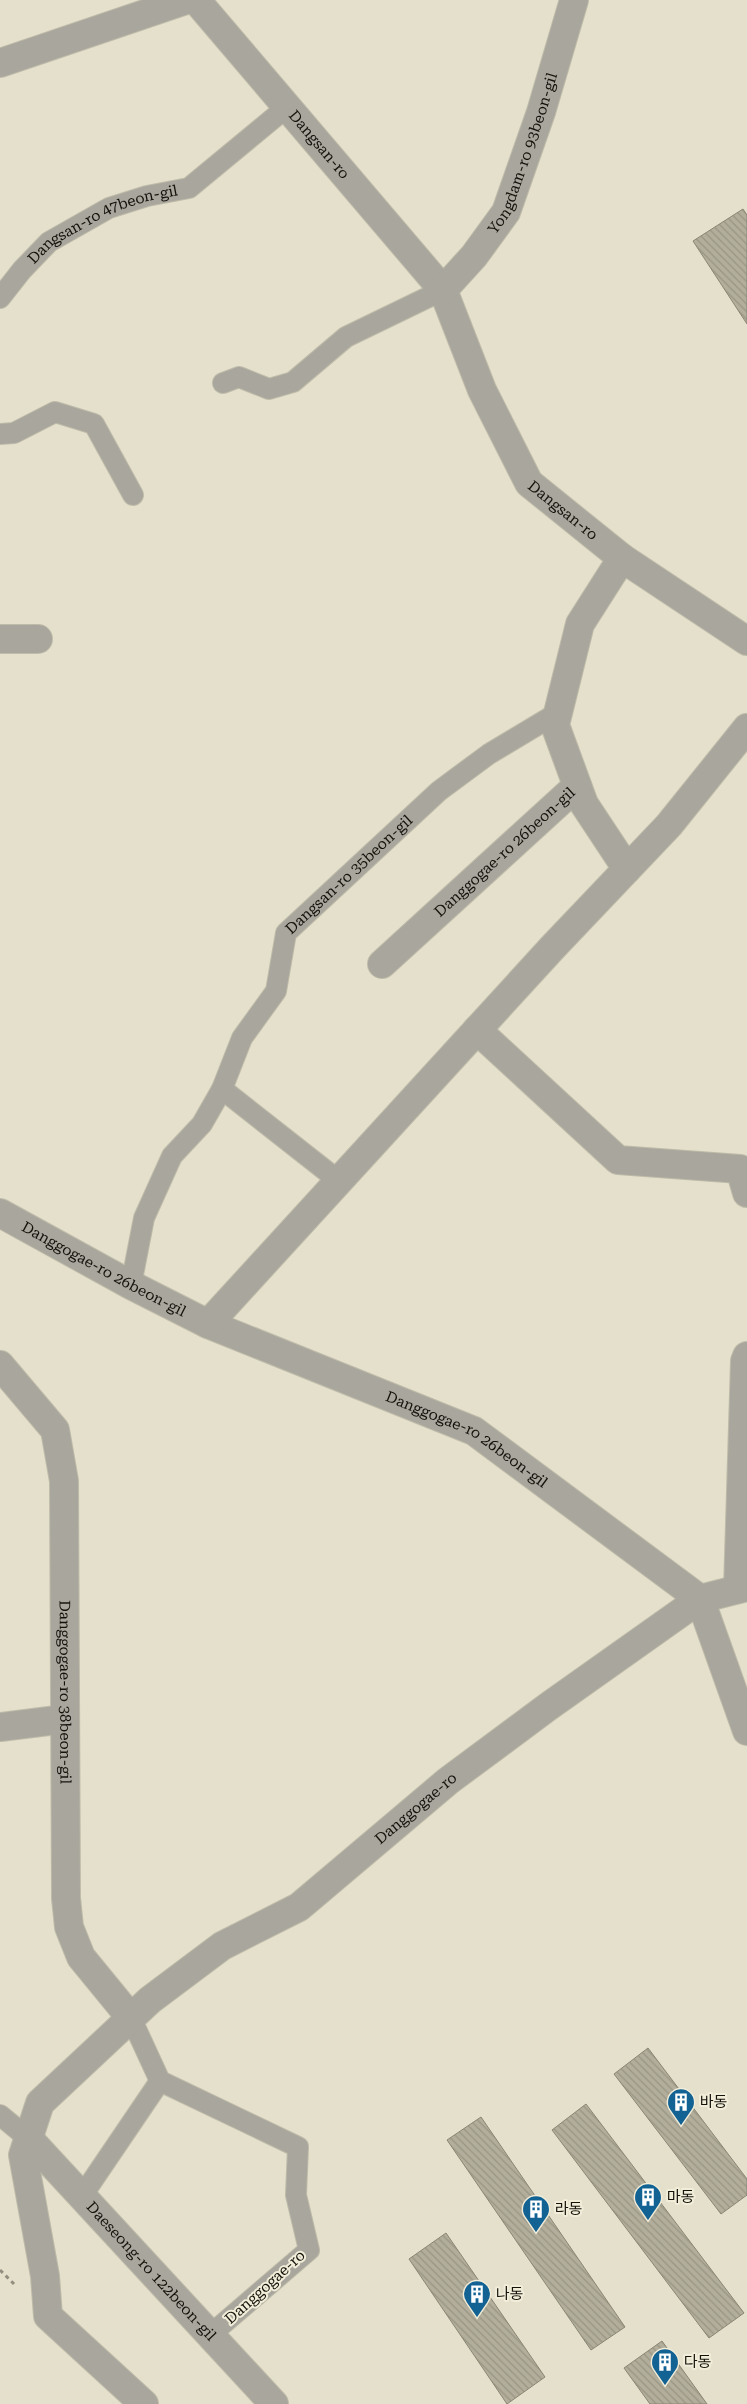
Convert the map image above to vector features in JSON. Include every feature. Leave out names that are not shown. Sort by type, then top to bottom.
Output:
[{"type":"street","points":[[0,63],[186,0]]},
{"type":"street","name":"Dangsan-ro","points":[[196,0],[443,290],[482,390],[529,483],[622,558],[747,641]]},
{"type":"street","name":"Yongdam-ro 93beon-gil","points":[[443,290],[474,256],[506,212],[541,112],[574,0]]},
{"type":"street","points":[[577,786],[557,719],[580,624],[622,558]]},
{"type":"street","points":[[0,639],[38,639]]},
{"type":"street","points":[[208,1324],[477,1030],[669,825],[747,728]]},
{"type":"street","name":"Danggogae-ro 26beon-gil","points":[[382,964],[577,786],[584,804],[627,869]]},
{"type":"street","points":[[477,1030],[618,1160],[740,1169],[747,1193]]},
{"type":"street","name":"Danggogae-ro 26beon-gil","points":[[0,1213],[208,1324],[474,1431],[700,1599]]},
{"type":"street","points":[[743,1588],[745,1361],[747,1356]]},
{"type":"street","name":"Danggogae-ro 38beon-gil","points":[[0,1365],[55,1430],[64,1481],[66,1898],[69,1927],[81,1957],[132,2018]]},
{"type":"street","name":"Danggogae-ro","points":[[144,2404],[48,2316],[45,2276],[23,2155],[40,2103],[150,2000],[222,1946],[299,1906],[448,1781],[549,1706],[700,1599],[743,1588]]},
{"type":"street","points":[[700,1599],[747,1731]]},
{"type":"street","points":[[0,1727],[65,1719]]},
{"type":"street","name":"Daeseong-ro 122beon-gil","points":[[29,2139],[274,2404]]},
{"type":"lane","name":"Dangsan-ro 47beon-gil","points":[[0,298],[22,270],[49,242],[109,208],[147,196],[189,188],[287,108]]},
{"type":"lane","points":[[223,383],[239,377],[269,389],[293,382],[346,337],[443,290]]},
{"type":"lane","points":[[0,434],[14,433],[55,412],[94,424],[133,495]]},
{"type":"lane","name":"Dangsan-ro 35beon-gil","points":[[132,1285],[144,1218],[172,1156],[202,1124],[222,1089],[242,1038],[276,991],[286,933],[440,791],[489,754],[557,719]]},
{"type":"lane","points":[[222,1089],[339,1181]]},
{"type":"lane","points":[[82,2196],[160,2081],[132,2018]]},
{"type":"lane","name":"Danggogae-ro","points":[[160,2081],[298,2147],[296,2195],[309,2250],[210,2335]]},
{"type":"lane","points":[[0,2115],[29,2139]]},
{"type":"building","points":[[743,209],[747,215],[747,324],[693,241]]},
{"type":"building","name":"바동","points":[[648,2048],[747,2179],[747,2195],[721,2214],[614,2074]]},
{"type":"building","name":"마동","points":[[586,2104],[744,2313],[709,2338],[552,2130]]},
{"type":"building","name":"라동","points":[[481,2117],[625,2327],[591,2350],[447,2140]]},
{"type":"building","name":"나동","points":[[446,2233],[545,2377],[507,2404],[409,2259]]},
{"type":"building","name":"다동","points":[[662,2341],[707,2404],[650,2404],[624,2368]]},
{"type":"place","name":"바동","points":[[681,2126]]},
{"type":"place","name":"마동","points":[[648,2221]]},
{"type":"place","name":"라동","points":[[536,2233]]},
{"type":"place","name":"나동","points":[[477,2318]]},
{"type":"place","name":"다동","points":[[665,2386]]}]
